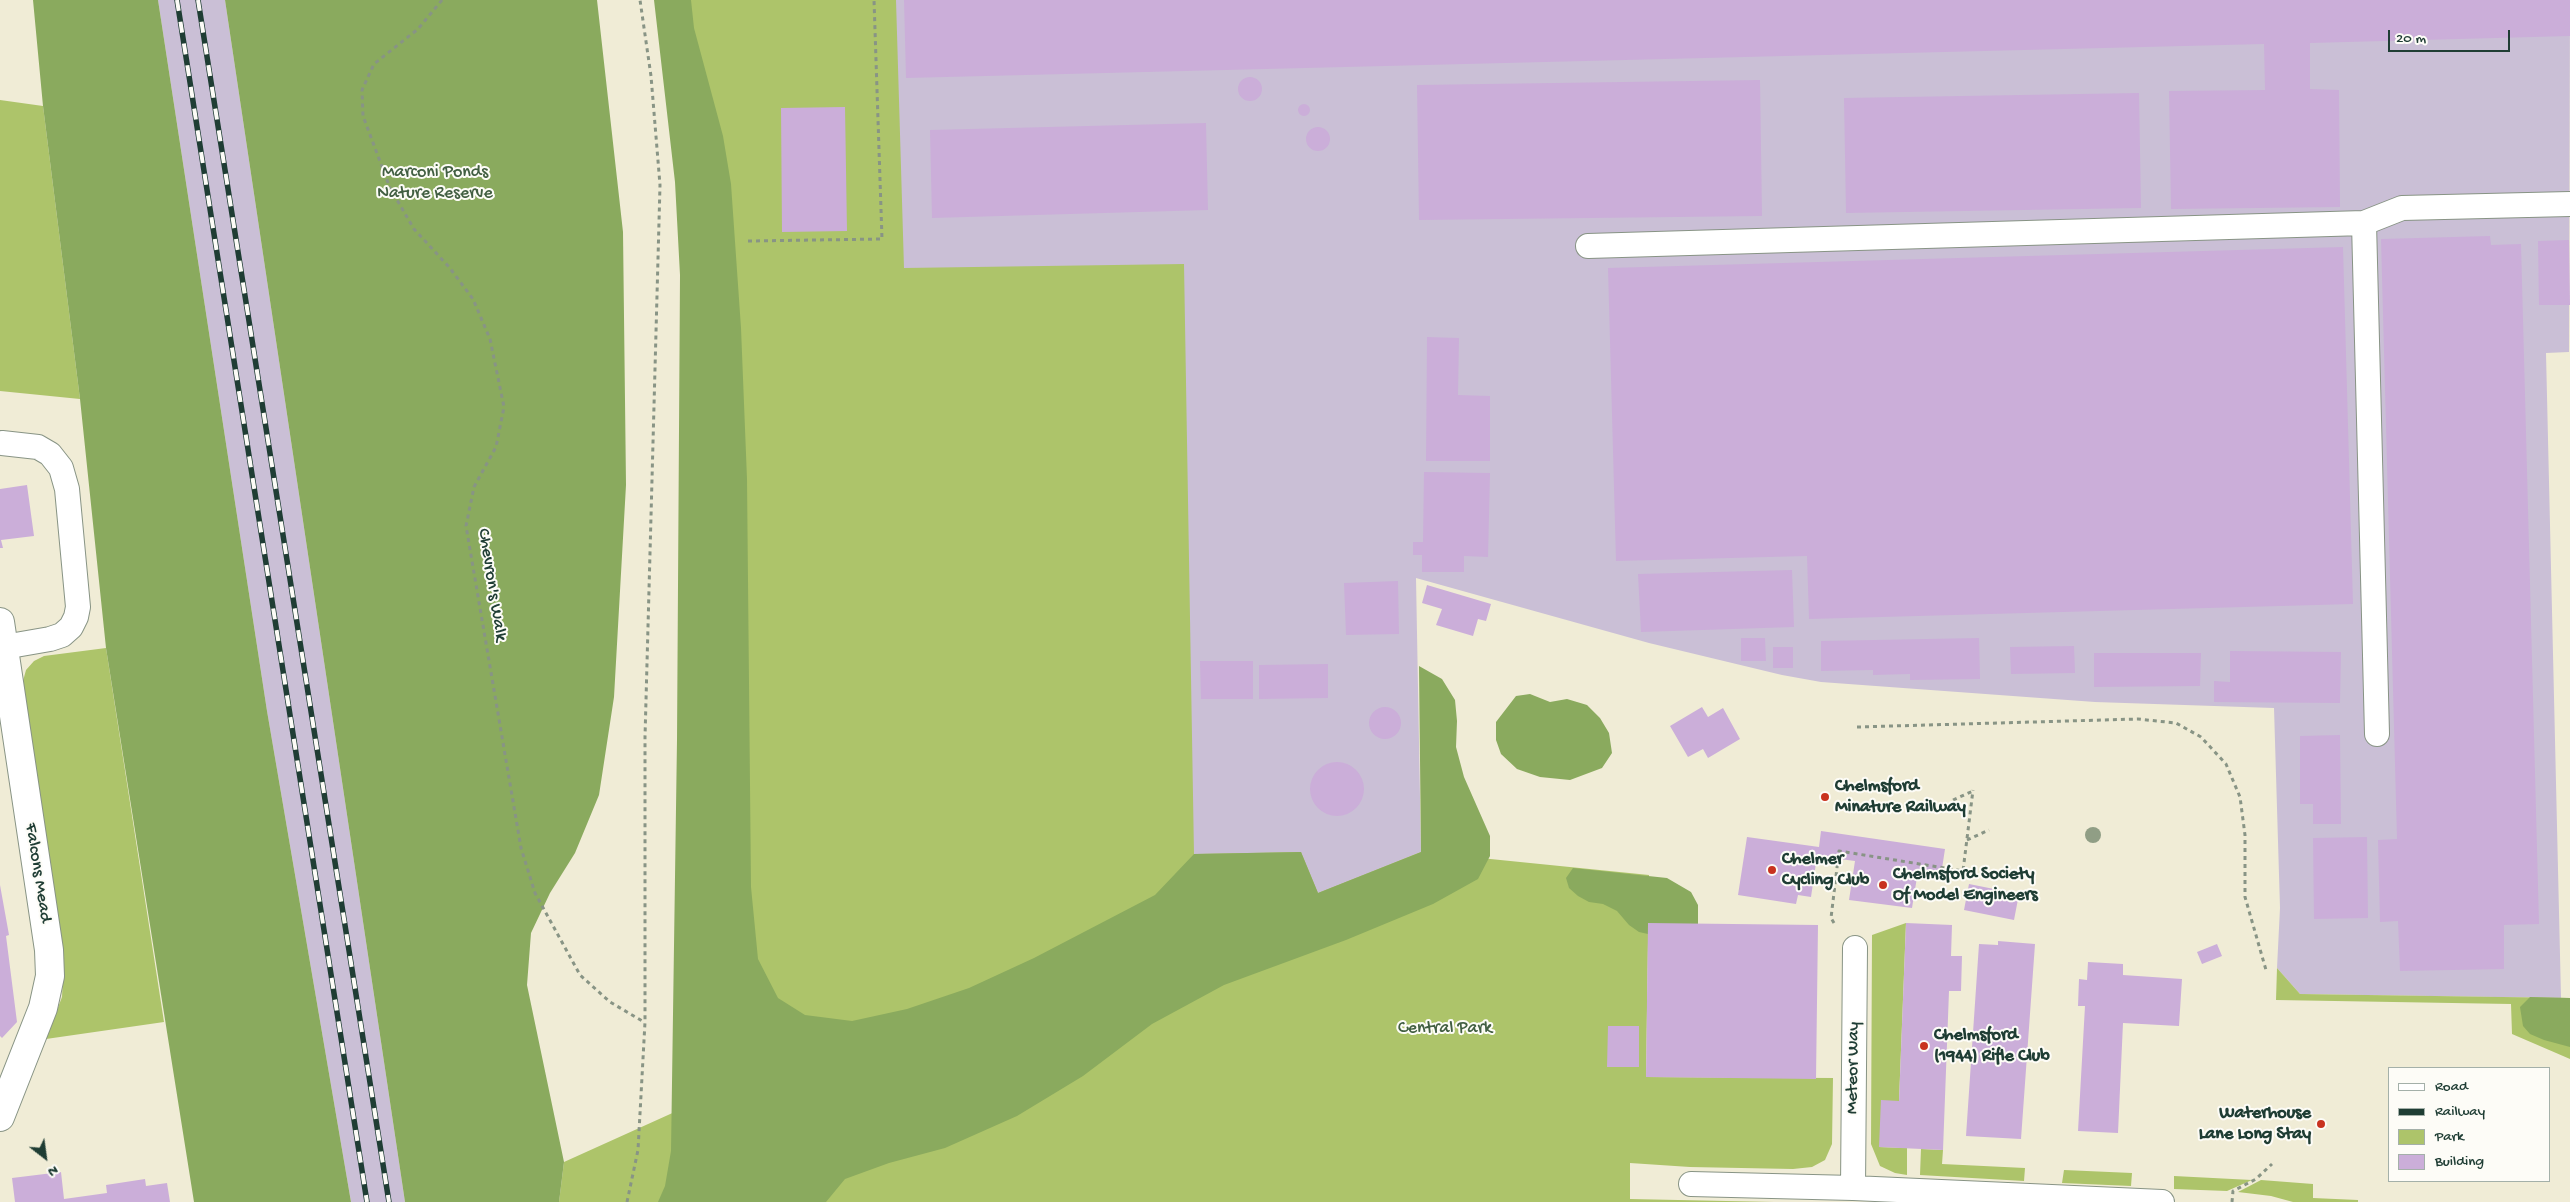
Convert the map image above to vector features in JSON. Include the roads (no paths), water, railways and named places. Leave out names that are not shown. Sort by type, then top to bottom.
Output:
[{"type":"street","name":"Falcons Mead","points":[[0,1117],[43,1008],[50,976],[49,950],[2,635]]},
{"type":"lane","points":[[1588,246],[2364,223],[2402,208],[2570,204]]},
{"type":"lane","points":[[2364,223],[2377,734]]},
{"type":"lane","points":[[2,443],[38,447],[50,454],[61,468],[67,489],[78,607],[71,627],[62,635],[50,640],[2,635]]},
{"type":"lane","name":"Meteor Way","points":[[1853,1188],[1855,948]]},
{"type":"lane","points":[[1691,1184],[1853,1188],[2162,1202]]},
{"type":"railway","points":[[177,0],[367,1202]]},
{"type":"railway","points":[[198,0],[389,1202]]},
{"type":"place","name":"Chelmsford Minature Railway","points":[[1825,797]]},
{"type":"place","name":"Chelmer Cycling Club","points":[[1772,870]]},
{"type":"place","name":"Chelmsford Society Of Model Engineers","points":[[1883,885]]},
{"type":"place","name":"Chelmsford (1944) Rifle Club","points":[[1924,1046]]},
{"type":"place","name":"Waterhouse Lane Long Stay","points":[[2321,1124]]},
{"type":"park label","name":"Marconi Ponds Nature Reserve","points":[[435,183]]},
{"type":"park label","name":"Central Park","points":[[1445,1029]]}]
